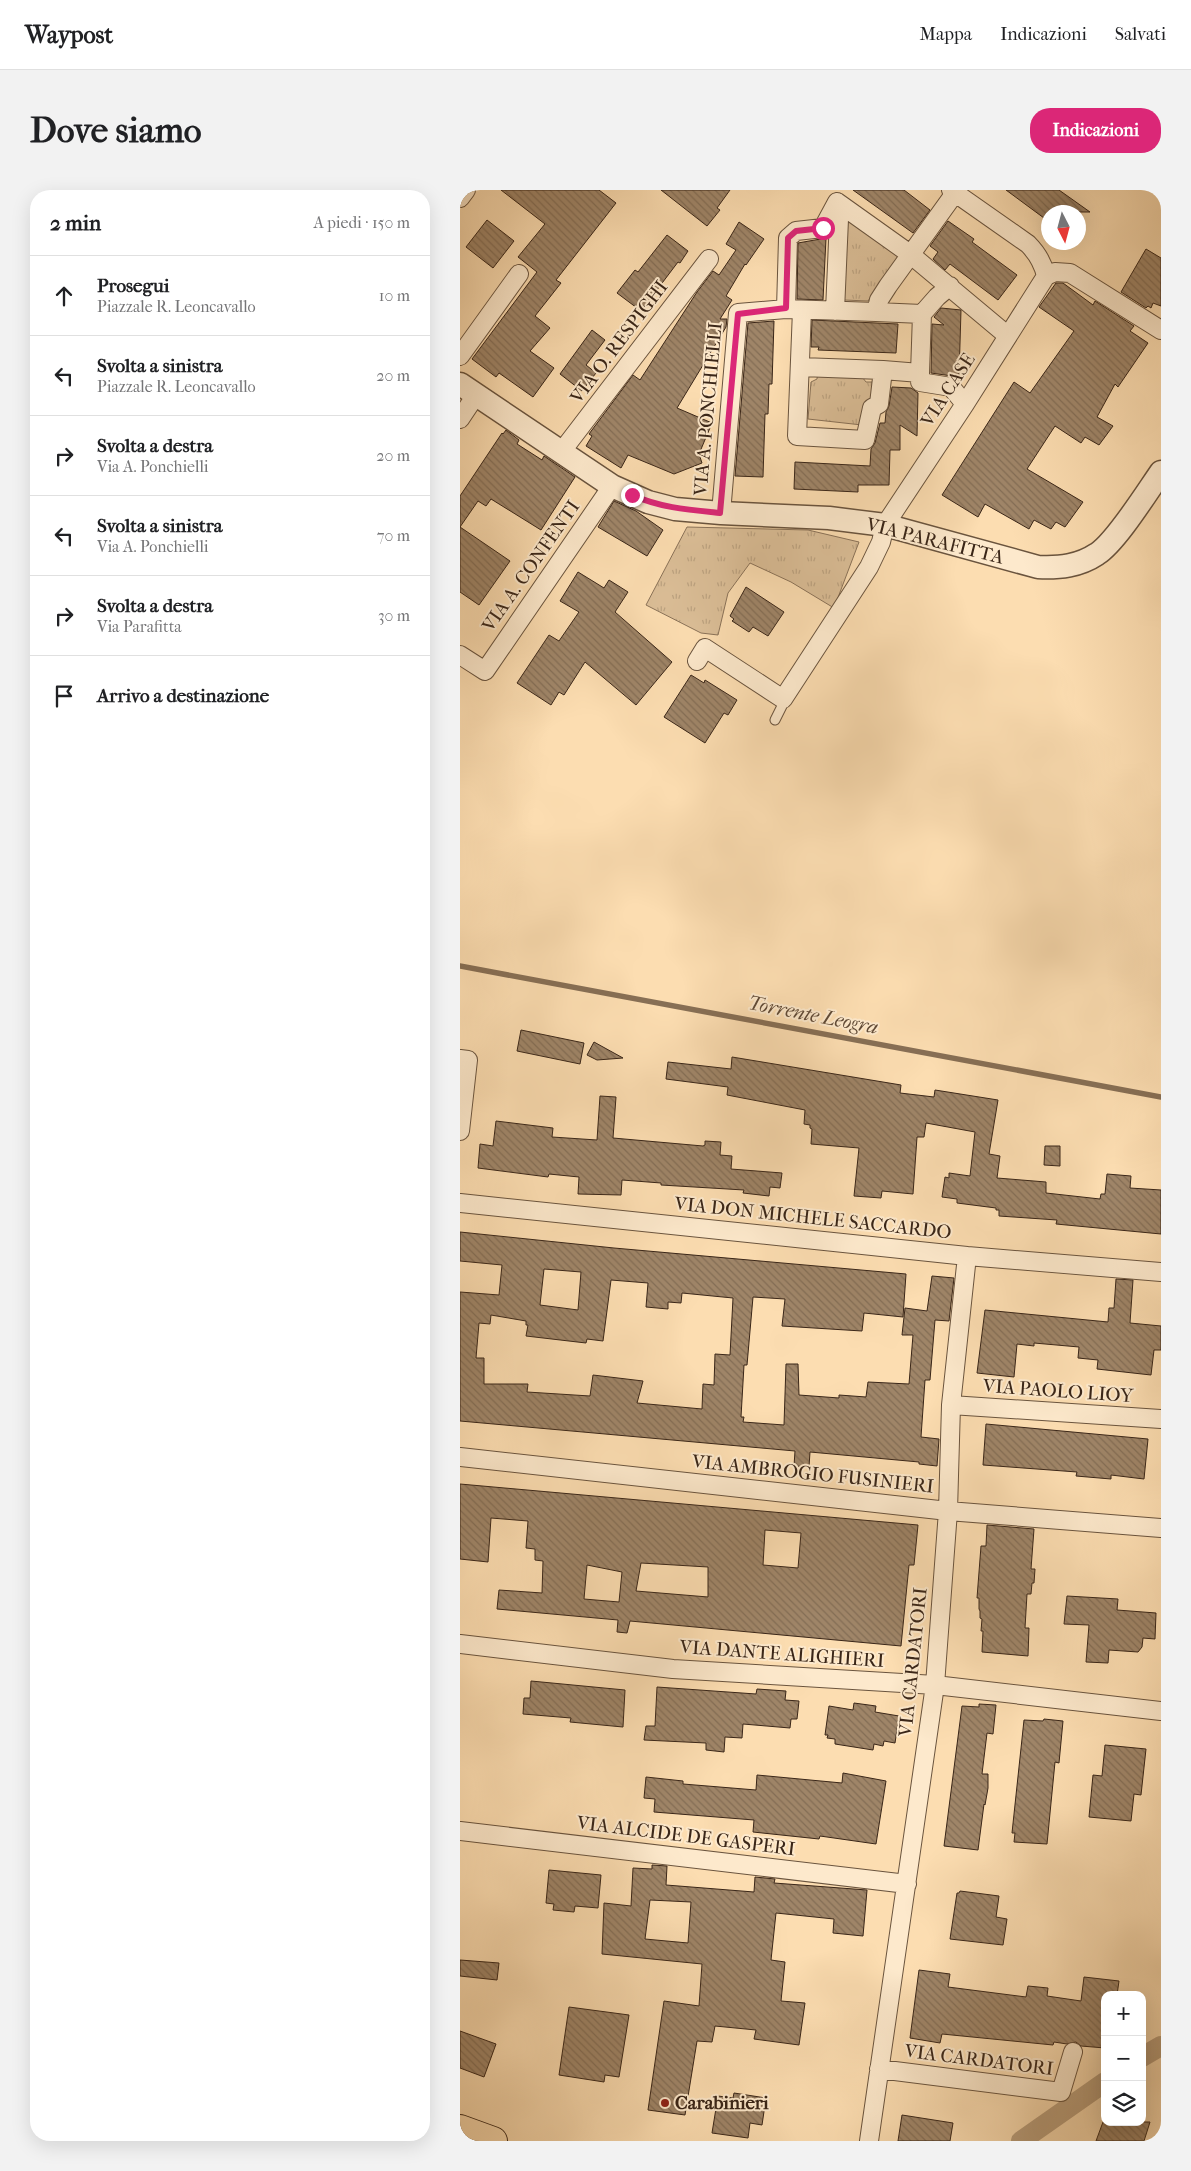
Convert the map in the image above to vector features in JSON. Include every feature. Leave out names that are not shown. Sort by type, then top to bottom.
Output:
[{"type":"main road","points":[[460,2130],[493,2141]]},
{"type":"street","points":[[460,198],[466,190]]},
{"type":"street","points":[[876,312],[879,300],[953,192],[1028,244],[1037,253],[1044,266],[1046,276],[1055,272],[1070,273],[1161,330]]},
{"type":"street","points":[[837,202],[910,254],[1008,336]]},
{"type":"street","points":[[837,202],[823,228],[796,231],[788,238],[801,366],[797,436],[865,440],[872,408],[880,404],[883,370]]},
{"type":"street","points":[[835,311],[839,219],[837,202]]},
{"type":"street","name":"VIA O. RESPIGHI","points":[[562,451],[709,259]]},
{"type":"street","points":[[460,356],[519,274]]},
{"type":"street","name":"VIA CASE","points":[[783,699],[868,568],[881,542],[885,525],[966,404],[1046,276]]},
{"type":"street","points":[[950,286],[936,296],[922,314],[920,382],[951,387],[966,404]]},
{"type":"street","points":[[794,309],[922,314]]},
{"type":"street","name":"VIA A. PONCHIELLI","points":[[720,513],[738,314],[794,309]]},
{"type":"street","points":[[801,366],[920,373]]},
{"type":"street","points":[[460,419],[468,389]]},
{"type":"street","name":"VIA PARAFITTA","points":[[468,389],[612,486],[657,504],[675,509],[828,518],[885,525],[1038,567],[1058,568],[1076,565],[1100,553],[1128,519],[1161,472]]},
{"type":"street","name":"VIA A. CONFENTI","points":[[460,655],[485,671],[612,486]]},
{"type":"street","points":[[697,661],[705,648],[783,699]]},
{"type":"street","points":[[460,1131],[464,1060]]},
{"type":"street","name":"VIA DON MICHELE SACCARDO","points":[[460,1203],[967,1256],[1161,1272]]},
{"type":"street","name":"VIA CARDATORI","points":[[869,2141],[935,1685],[948,1510],[951,1405],[967,1256]]},
{"type":"street","name":"VIA PAOLO LIOY","points":[[951,1405],[1161,1419]]},
{"type":"street","name":"VIA AMBROGIO FUSINIERI","points":[[460,1457],[948,1510],[1161,1528]]},
{"type":"street","name":"VIA DANTE ALIGHIERI","points":[[460,1644],[673,1669],[935,1685],[1161,1711]]},
{"type":"street","name":"VIA ALCIDE DE GASPERI","points":[[460,1831],[907,1884]]},
{"type":"street","name":"VIA CARDATORI","points":[[879,2069],[1061,2092],[1072,2052]]},
{"type":"lane","points":[[775,720],[782,706],[783,699]]},
{"type":"green space","points":[[844,217],[899,255],[868,301],[844,300]]},
{"type":"green space","points":[[818,371],[859,373],[866,382],[877,382],[862,425],[808,419],[811,382],[817,379]]},
{"type":"green space","points":[[687,527],[808,530],[859,542],[834,608],[791,582],[750,563],[728,593],[718,635],[701,633],[646,605]]},
{"type":"building","points":[[501,190],[599,190],[616,203],[556,280],[561,283],[535,316],[550,328],[530,351],[554,368],[533,397],[499,373],[496,377],[472,359],[537,272],[518,257],[545,224]]},
{"type":"building","points":[[661,190],[730,190],[717,208],[720,210],[707,226]]},
{"type":"building","points":[[853,190],[904,190],[930,210],[913,233]]},
{"type":"building","points":[[1006,190],[1059,190],[1080,205],[1041,205],[1041,216]]},
{"type":"building","points":[[487,220],[514,241],[493,268],[466,247]]},
{"type":"building","points":[[948,221],[974,239],[972,242],[1017,275],[998,300],[950,264],[945,270],[933,259],[938,252],[930,246]]},
{"type":"building","points":[[739,222],[764,239],[745,264],[726,296],[732,300],[720,319],[727,319],[726,327],[677,408],[712,423],[699,454],[702,463],[674,474],[628,455],[621,468],[586,446],[592,436],[589,434],[633,375],[640,380],[697,292],[713,271],[719,275],[736,250],[726,244]]},
{"type":"building","points":[[667,235],[688,251],[641,311],[617,293],[635,270],[638,272]]},
{"type":"building","points":[[826,238],[823,300],[797,299],[798,243]]},
{"type":"building","points":[[1146,249],[1161,258],[1161,306],[1153,303],[1151,308],[1148,306],[1146,308],[1121,292]]},
{"type":"building","points":[[1056,283],[1063,283],[1093,305],[1095,301],[1134,326],[1130,331],[1148,343],[1118,387],[1115,384],[1097,417],[1113,426],[1099,445],[1085,437],[1081,443],[1055,426],[1027,469],[1083,502],[1065,527],[1056,522],[1051,529],[1034,520],[1029,529],[985,504],[978,517],[942,495],[1014,382],[1030,393],[1074,331],[1039,307]]},
{"type":"building","points":[[941,308],[961,310],[959,377],[931,373],[932,324],[944,325],[934,317]]},
{"type":"building","points":[[812,320],[898,324],[896,353],[818,350],[819,347],[811,347]]},
{"type":"building","points":[[774,321],[772,384],[769,384],[768,414],[765,414],[763,477],[735,476],[748,323]]},
{"type":"building","points":[[592,330],[605,340],[586,365],[596,373],[582,391],[560,374]]},
{"type":"building","points":[[892,387],[911,388],[918,393],[917,436],[900,425],[900,450],[890,450],[889,485],[858,485],[858,492],[794,489],[795,462],[870,466],[871,449],[875,443],[880,423],[885,423]]},
{"type":"building","points":[[506,430],[519,440],[517,444],[542,460],[544,456],[575,477],[541,530],[491,499],[486,506],[478,501],[460,527],[460,496],[502,433]]},
{"type":"building","points":[[614,501],[636,511],[663,530],[647,556],[598,527]]},
{"type":"building","points":[[460,527],[510,561],[479,605],[460,592]]},
{"type":"building","points":[[578,572],[604,588],[609,580],[628,592],[615,612],[672,662],[636,705],[585,662],[564,695],[559,692],[551,705],[517,683],[549,635],[559,641],[579,612],[560,601]]},
{"type":"building","points":[[746,587],[784,612],[768,636],[753,627],[749,632],[732,621],[734,619],[730,616]]},
{"type":"building","points":[[691,675],[704,683],[705,680],[737,700],[728,715],[724,713],[705,743],[664,717]]},
{"type":"building","points":[[521,1030],[584,1043],[580,1064],[517,1051]]},
{"type":"building","points":[[594,1042],[623,1058],[597,1060],[587,1055]]},
{"type":"building","points":[[732,1057],[901,1085],[900,1093],[934,1097],[935,1090],[998,1100],[989,1154],[1000,1156],[997,1178],[1046,1182],[1046,1193],[1100,1199],[1101,1194],[1105,1194],[1107,1174],[1131,1176],[1130,1188],[1161,1190],[1161,1234],[1056,1224],[1057,1220],[999,1216],[999,1210],[996,1210],[996,1208],[957,1203],[957,1199],[942,1197],[945,1177],[949,1178],[949,1173],[970,1176],[975,1132],[926,1123],[924,1137],[917,1137],[913,1194],[882,1191],[881,1198],[854,1196],[859,1148],[811,1144],[812,1129],[810,1125],[804,1124],[805,1110],[727,1095],[728,1087],[666,1079],[668,1062],[731,1069]]},
{"type":"building","points":[[600,1096],[616,1097],[613,1138],[703,1146],[705,1141],[721,1142],[720,1155],[732,1156],[731,1169],[782,1173],[780,1188],[770,1187],[769,1196],[743,1193],[744,1190],[661,1185],[661,1183],[622,1180],[621,1195],[578,1194],[579,1177],[549,1174],[548,1177],[478,1168],[480,1144],[493,1146],[496,1121],[553,1128],[552,1137],[597,1140]]},
{"type":"building","points":[[1045,1146],[1060,1146],[1060,1166],[1044,1165]]},
{"type":"building","points":[[460,1232],[906,1274],[903,1317],[864,1313],[862,1331],[782,1326],[785,1299],[753,1297],[747,1365],[744,1365],[741,1417],[744,1417],[743,1422],[784,1425],[786,1364],[798,1364],[799,1395],[839,1398],[839,1395],[866,1397],[868,1382],[909,1384],[913,1335],[902,1335],[905,1308],[927,1311],[932,1276],[954,1278],[949,1321],[935,1320],[930,1380],[925,1380],[921,1437],[939,1439],[937,1466],[919,1464],[919,1462],[810,1452],[809,1467],[794,1466],[795,1451],[460,1421],[460,1292],[499,1295],[502,1265],[460,1261]],"holes":[[[544,1269],[581,1272],[578,1310],[540,1305]],[[611,1280],[648,1283],[646,1307],[668,1309],[668,1302],[681,1303],[682,1293],[733,1298],[730,1355],[715,1354],[714,1385],[703,1384],[702,1409],[637,1403],[643,1381],[593,1375],[590,1396],[527,1392],[528,1384],[484,1384],[484,1358],[476,1358],[479,1323],[490,1324],[491,1315],[526,1321],[526,1325],[528,1325],[526,1336],[586,1343],[587,1339],[603,1341]]]},
{"type":"building","points":[[1116,1279],[1133,1280],[1130,1323],[1161,1326],[1161,1350],[1154,1350],[1151,1375],[1097,1369],[1098,1360],[1078,1358],[1079,1347],[1034,1343],[1034,1346],[1017,1344],[1014,1377],[977,1373],[985,1310],[1108,1322],[1109,1308],[1114,1308]]},
{"type":"building","points":[[986,1424],[1148,1439],[1144,1479],[1111,1475],[1111,1479],[1076,1476],[1077,1472],[983,1465]]},
{"type":"building","points":[[460,1484],[918,1525],[914,1565],[909,1565],[901,1646],[630,1621],[627,1633],[617,1632],[618,1620],[497,1609],[499,1590],[542,1593],[543,1561],[535,1560],[535,1549],[526,1548],[528,1521],[491,1518],[488,1562],[460,1559]],"holes":[[[765,1530],[801,1533],[798,1568],[763,1565]],[[641,1563],[708,1567],[708,1597],[636,1591]],[[587,1565],[622,1572],[619,1602],[584,1599]]]},
{"type":"building","points":[[987,1525],[1034,1529],[1031,1569],[1035,1569],[1034,1583],[1032,1583],[1031,1594],[1027,1594],[1025,1628],[1029,1628],[1028,1656],[982,1652],[982,1619],[980,1618],[979,1598],[977,1598],[981,1546],[986,1546]]},
{"type":"building","points":[[1067,1596],[1118,1599],[1117,1610],[1156,1613],[1155,1639],[1143,1638],[1142,1647],[1138,1652],[1109,1650],[1108,1663],[1086,1662],[1089,1625],[1064,1624]]},
{"type":"building","points":[[531,1681],[625,1690],[623,1727],[570,1722],[571,1718],[523,1714],[524,1698],[530,1698]]},
{"type":"building","points":[[657,1687],[756,1694],[757,1689],[786,1691],[785,1700],[799,1701],[797,1719],[791,1719],[790,1728],[743,1724],[742,1738],[725,1737],[724,1752],[706,1750],[706,1743],[644,1740],[646,1726],[655,1726]]},
{"type":"building","points":[[854,1703],[876,1706],[875,1712],[899,1716],[895,1743],[884,1741],[883,1746],[874,1744],[873,1750],[835,1744],[835,1739],[827,1738],[828,1735],[825,1735],[829,1706],[853,1710]]},
{"type":"building","points":[[979,1704],[996,1705],[993,1734],[987,1733],[982,1774],[988,1774],[988,1788],[978,1850],[944,1846],[962,1706],[979,1707]]},
{"type":"building","points":[[1044,1719],[1063,1721],[1059,1763],[1055,1762],[1047,1844],[1014,1842],[1015,1833],[1012,1833],[1024,1720],[1043,1721]]},
{"type":"building","points":[[1105,1745],[1146,1749],[1141,1795],[1134,1794],[1131,1821],[1089,1817],[1093,1775],[1102,1776]]},
{"type":"building","points":[[843,1773],[886,1781],[876,1844],[820,1836],[819,1839],[753,1832],[754,1820],[654,1812],[655,1799],[644,1798],[646,1777],[683,1781],[683,1784],[756,1790],[757,1775],[842,1783]]},
{"type":"building","points":[[652,1865],[667,1866],[666,1885],[754,1892],[755,1877],[775,1879],[774,1883],[867,1890],[863,1936],[833,1933],[834,1919],[776,1913],[771,1960],[785,1962],[781,2001],[805,2003],[799,2045],[754,2039],[756,2030],[715,2026],[712,2042],[697,2041],[685,2115],[648,2110],[664,2001],[699,2006],[702,1964],[602,1954],[604,1903],[631,1906],[633,1868],[652,1869]],"holes":[[[650,1900],[691,1902],[688,1943],[645,1939]]]},
{"type":"building","points":[[549,1870],[601,1875],[598,1908],[575,1906],[574,1912],[553,1910],[554,1904],[546,1903]]},
{"type":"building","points":[[960,1891],[999,1896],[996,1917],[1007,1919],[1003,1945],[950,1939],[957,1893]]},
{"type":"building","points":[[460,1960],[499,1963],[497,1980],[460,1976]]},
{"type":"building","points":[[919,1970],[950,1974],[948,1987],[1026,1997],[1028,1986],[1048,1988],[1047,1996],[1081,2001],[1084,1977],[1119,1981],[1118,1991],[1101,1991],[1101,2048],[1081,2046],[1076,2042],[1067,2044],[1054,2042],[1053,2045],[942,2034],[940,2043],[910,2038]]},
{"type":"building","points":[[569,2007],[629,2015],[619,2077],[605,2075],[604,2082],[559,2075]]},
{"type":"building","points":[[460,2031],[496,2044],[484,2077],[460,2068]]},
{"type":"building","points":[[734,2093],[766,2098],[762,2125],[750,2123],[748,2138],[712,2133],[718,2096],[733,2098]]},
{"type":"building","points":[[902,2115],[953,2123],[950,2141],[898,2141]]},
{"type":"building","points":[[1146,2122],[1150,2122],[1144,2141],[1096,2141],[1102,2126],[1146,2126]]},
{"type":"waterway","name":"Torrente Leogra","points":[[460,966],[1161,1097]]},
{"type":"waterway","points":[[1146,2055],[1161,2046]]},
{"type":"waterway","points":[[1021,2141],[1101,2085]]},
{"type":"place","name":"Carabinieri","points":[[665,2103]]},
{"type":"route","points":[[632,495],[648,502],[675,509],[720,513],[738,314],[786,308],[788,238],[796,231],[823,228]]}]
